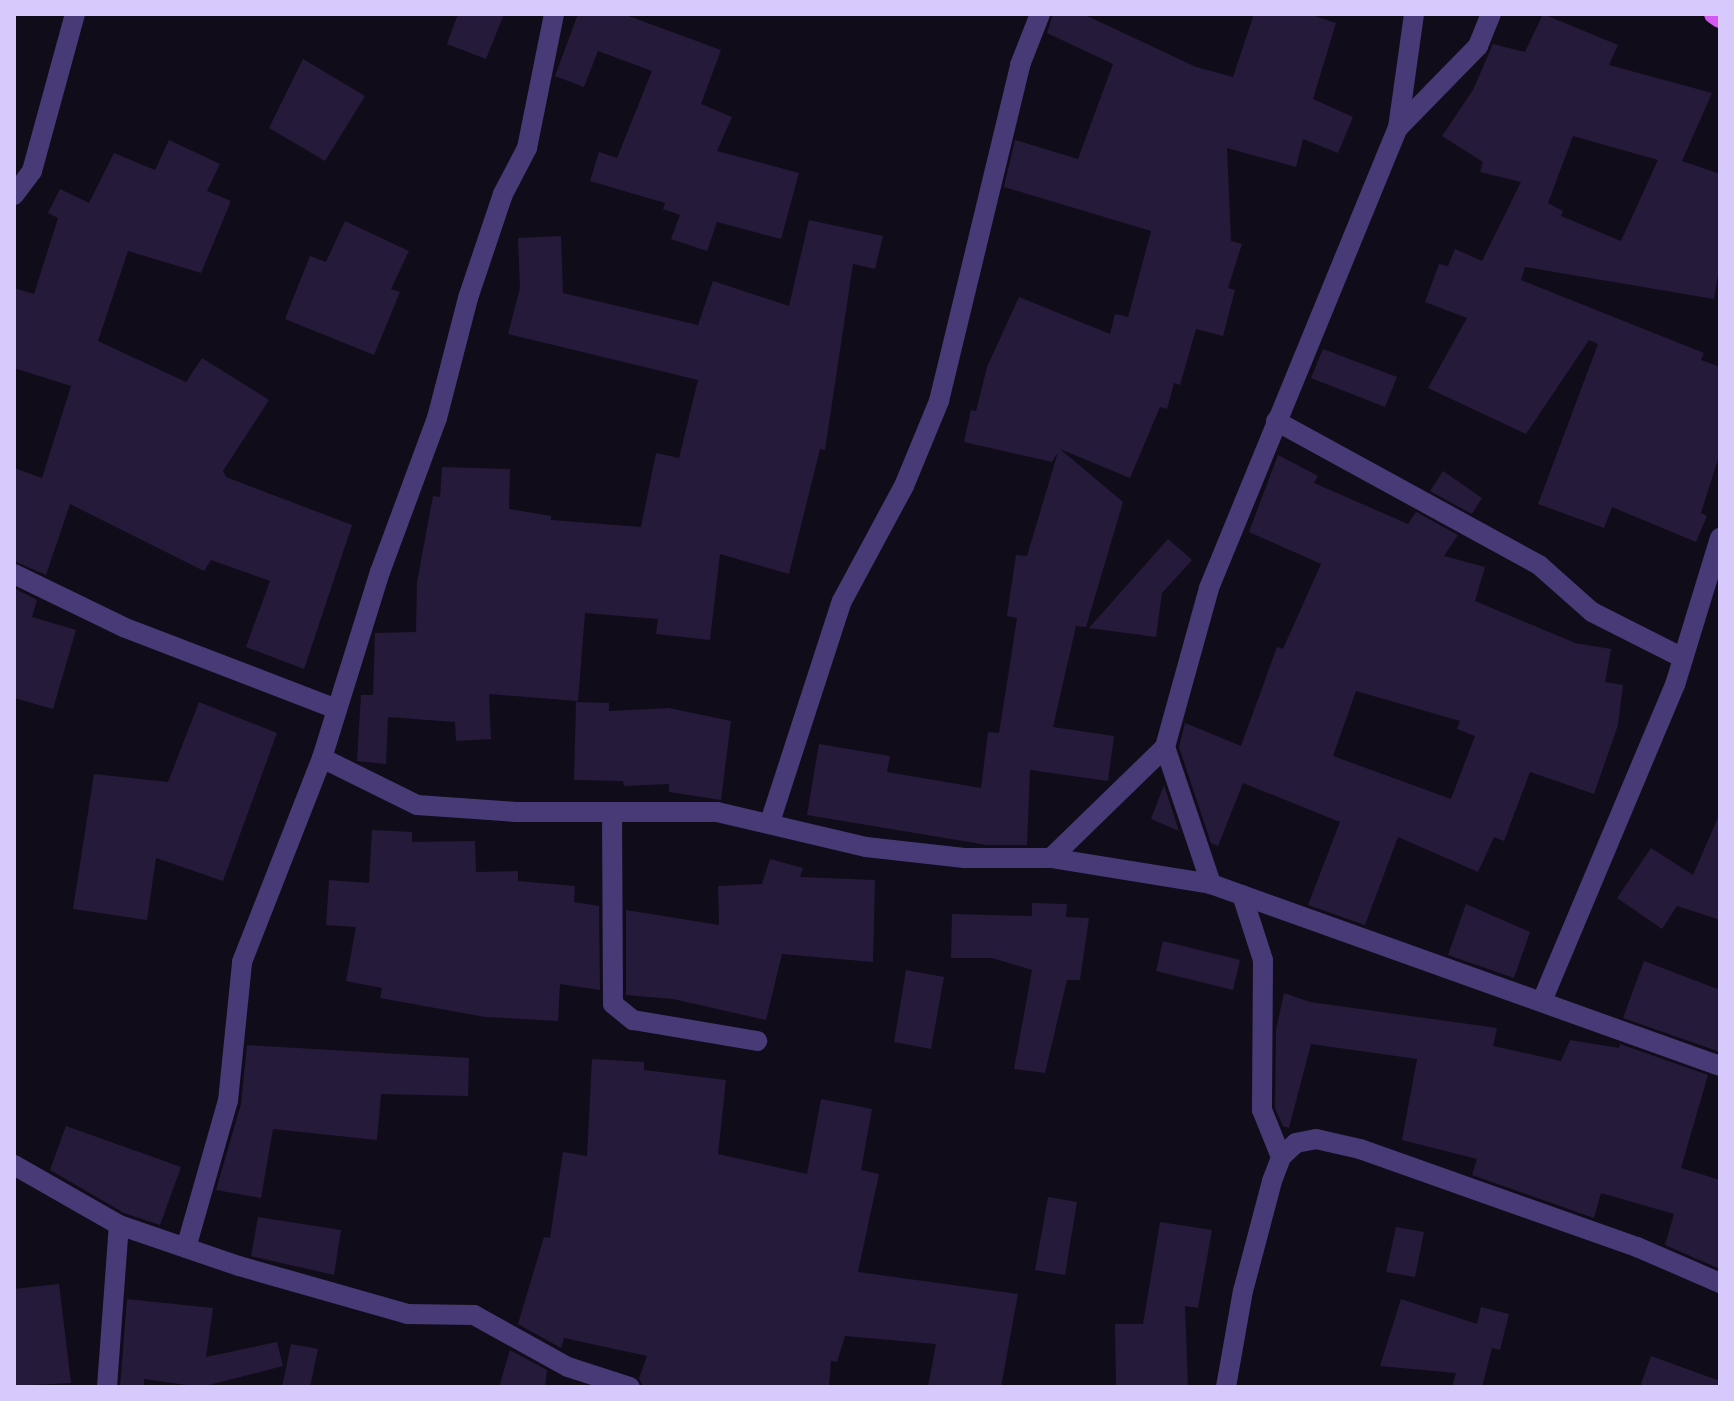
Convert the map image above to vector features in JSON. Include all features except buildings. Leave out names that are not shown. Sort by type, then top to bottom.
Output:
[{"type":"main road","points":[[1714,14],[1720,18]]},
{"type":"street","points":[[14,195],[32,171],[75,14]]},
{"type":"street","points":[[186,1248],[228,1101],[242,962],[322,758],[380,572],[437,418],[473,283],[503,194],[527,148],[554,14]]},
{"type":"street","points":[[770,822],[842,601],[904,486],[939,401],[1012,95],[1040,14]]},
{"type":"street","points":[[1051,858],[1165,747],[1209,588],[1398,128],[1414,14]]},
{"type":"street","points":[[1398,128],[1478,46],[1491,14]]},
{"type":"street","points":[[1276,421],[1539,565],[1592,612],[1683,658]]},
{"type":"street","points":[[1542,1001],[1683,658],[1720,538]]},
{"type":"street","points":[[14,574],[123,627],[337,709]]},
{"type":"street","points":[[1165,747],[1211,884]]},
{"type":"street","points":[[322,758],[417,805],[612,813],[717,812],[866,847],[964,858],[1051,858],[1211,884],[1720,1066]]},
{"type":"street","points":[[612,813],[613,1004],[633,1020],[757,1041]]},
{"type":"street","points":[[1242,895],[1263,960],[1262,1110],[1281,1157]]},
{"type":"street","points":[[1226,1387],[1243,1291],[1281,1157],[1296,1143],[1316,1139],[1360,1149],[1637,1247],[1720,1283]]},
{"type":"street","points":[[14,1165],[119,1225],[407,1314],[474,1315],[568,1367],[630,1387]]},
{"type":"street","points":[[107,1387],[119,1225]]}]
